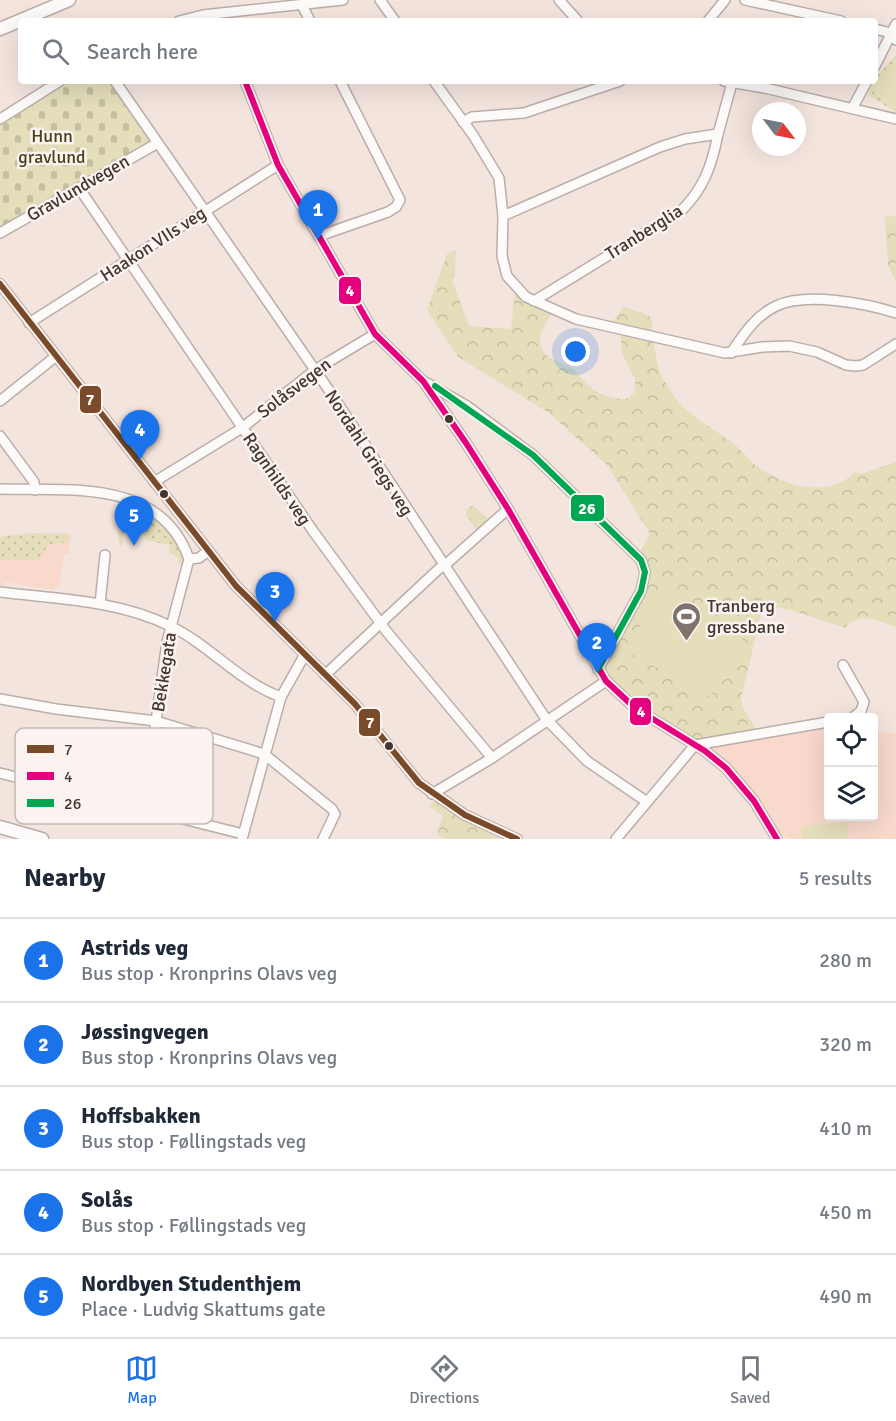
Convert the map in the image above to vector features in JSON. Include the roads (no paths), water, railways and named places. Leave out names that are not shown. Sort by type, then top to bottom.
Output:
[{"type":"main road","points":[[26,18],[69,0]]},
{"type":"main road","points":[[0,29],[18,21]]},
{"type":"main road","points":[[0,827],[42,839]]},
{"type":"street","points":[[241,0],[242,12]]},
{"type":"street","points":[[191,18],[203,15],[225,18],[242,12],[343,0]]},
{"type":"street","points":[[380,0],[393,18]]},
{"type":"street","points":[[559,0],[575,18]]},
{"type":"street","points":[[710,18],[725,0]]},
{"type":"street","points":[[745,0],[828,18]]},
{"type":"street","points":[[302,4],[309,18]]},
{"type":"street","points":[[878,61],[894,37],[896,24]]},
{"type":"street","points":[[878,30],[894,37]]},
{"type":"street","points":[[0,119],[55,84]]},
{"type":"street","name":"Nordahl Griegs veg","points":[[116,84],[315,370],[546,719],[587,761],[647,802]]},
{"type":"street","points":[[247,84],[278,165],[375,334],[423,381],[508,509],[606,681],[635,708],[695,744],[726,768],[753,801],[777,839]]},
{"type":"street","points":[[319,236],[388,212],[400,201],[342,84]]},
{"type":"street","points":[[436,84],[499,178],[503,216],[502,256],[507,276],[526,297],[576,319],[680,344],[731,353],[762,347],[789,346],[817,352],[846,365],[856,366],[863,365],[896,344]]},
{"type":"street","points":[[463,122],[472,117],[526,113],[611,84]]},
{"type":"street","name":"Tranberglia","points":[[534,301],[682,210],[694,198],[706,179],[728,84]]},
{"type":"street","points":[[738,84],[853,107],[896,119]]},
{"type":"street","points":[[853,107],[865,84]]},
{"type":"street","points":[[503,216],[660,147],[685,139],[718,134]]},
{"type":"street","name":"Gravlundvegen","points":[[0,233],[156,144]]},
{"type":"street","name":"Haakon VIIs veg","points":[[28,322],[278,165]]},
{"type":"street","name":"Ragnhilds veg","points":[[79,188],[312,531],[381,623],[492,758]]},
{"type":"street","points":[[0,284],[208,551],[249,599],[369,719],[414,778],[432,794],[465,815],[517,839]]},
{"type":"street","points":[[731,353],[745,330],[776,305],[798,301],[836,301],[896,313]]},
{"type":"street","name":"Solåsvegen","points":[[154,482],[242,428],[315,370],[375,334]]},
{"type":"street","points":[[0,401],[55,357]]},
{"type":"street","points":[[423,381],[467,406],[533,455],[641,560],[645,572],[641,591],[598,669]]},
{"type":"street","points":[[0,436],[34,482],[35,490]]},
{"type":"street","points":[[0,489],[106,493],[140,503],[177,532],[189,559],[199,558],[208,551]]},
{"type":"street","points":[[325,675],[508,509]]},
{"type":"street","points":[[100,604],[105,555]]},
{"type":"street","name":"Bekkegata","points":[[155,728],[171,626],[189,559]]},
{"type":"street","points":[[0,592],[100,604],[171,626],[248,680],[281,697]]},
{"type":"street","points":[[200,824],[243,837],[281,697],[304,656]]},
{"type":"street","points":[[843,665],[864,702],[858,713]]},
{"type":"street","points":[[432,794],[492,758],[546,719],[606,681]]},
{"type":"street","points":[[0,699],[56,709],[156,721],[179,728]]},
{"type":"street","points":[[616,839],[695,744],[824,723]]},
{"type":"street","points":[[213,738],[264,754],[332,809],[335,814],[323,839]]},
{"type":"street","points":[[0,773],[15,777]]},
{"type":"place","name":"Astrids veg","points":[[318,240]]},
{"type":"place","name":"Solås","points":[[140,460]]},
{"type":"place","name":"Nordbyen Studenthjem","points":[[134,546]]},
{"type":"place","name":"Hoffsbakken","points":[[275,622]]},
{"type":"place","name":"Tranberg gressbane","points":[[686,642]]},
{"type":"place","name":"Jøssingvegen","points":[[597,673]]},
{"type":"park label","name":"Hunn gravlund","points":[[52,146]]}]
